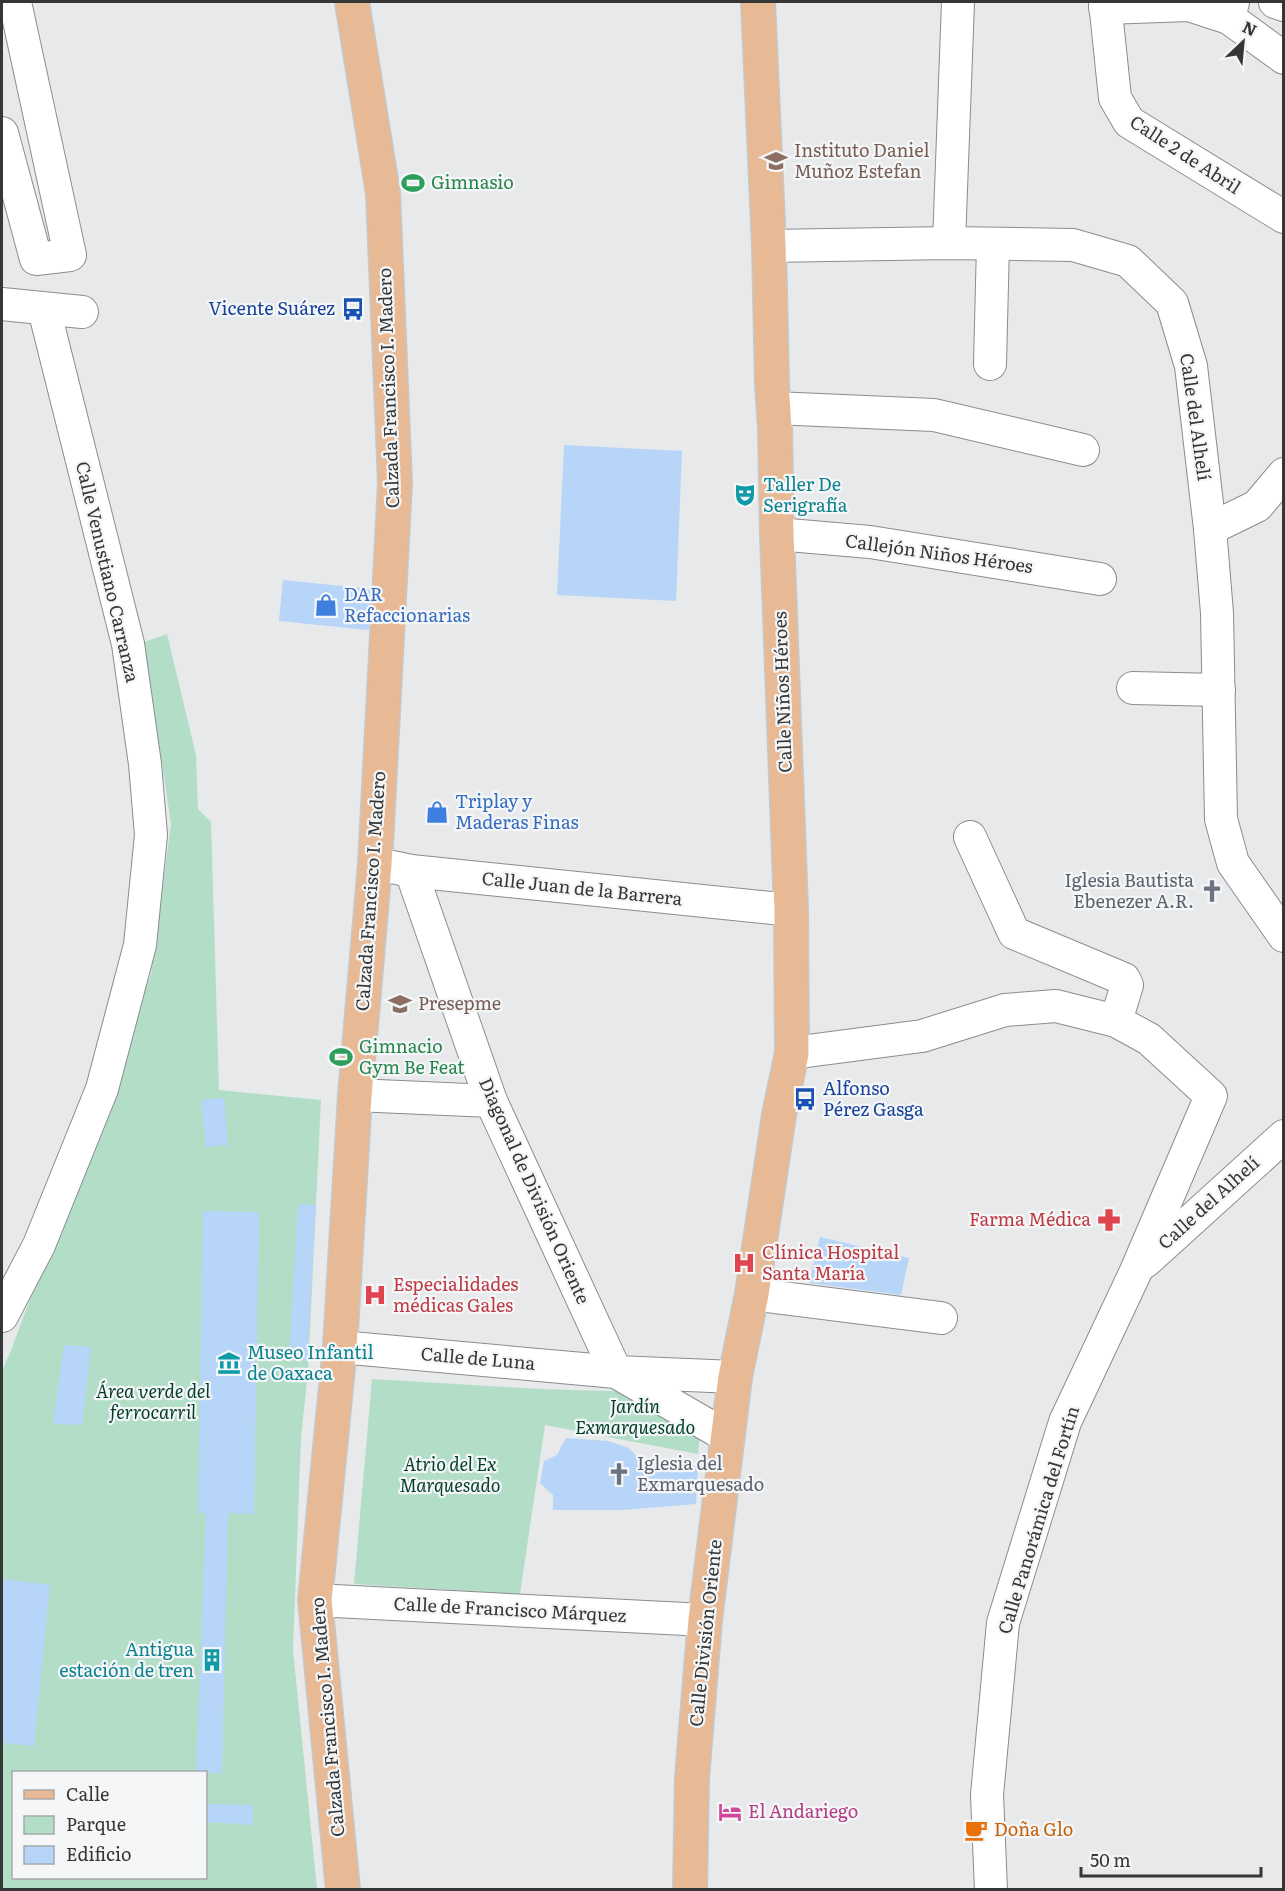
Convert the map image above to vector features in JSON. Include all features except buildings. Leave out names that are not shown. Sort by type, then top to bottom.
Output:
[{"type":"main road","name":"Calzada Francisco I. Madero","points":[[343,1890],[315,1600],[340,1347],[355,1095],[375,864],[395,483],[383,194],[352,2]]},
{"type":"main road","name":"Calle Niños Héroes","points":[[735,1377],[752,1294],[779,1115],[792,1053],[791,910],[769,246],[758,2]]},
{"type":"main road","name":"Calle División Oriente","points":[[690,1890],[692,1778],[705,1620],[735,1377]]},
{"type":"street","points":[[2,133],[36,260],[70,255],[15,2]]},
{"type":"street","points":[[949,243],[958,2]]},
{"type":"street","points":[[1275,2],[1284,5]]},
{"type":"street","points":[[1105,5],[1189,5],[1231,10],[1284,58]]},
{"type":"street","name":"Calle 2 de Abril","points":[[1105,5],[1115,98],[1129,122],[1284,218]]},
{"type":"street","name":"Calle del Alhelí","points":[[769,246],[949,243],[1073,245],[1128,261],[1172,303],[1191,366],[1210,529],[1217,613],[1221,819],[1233,863],[1284,936]]},
{"type":"street","points":[[990,364],[993,244]]},
{"type":"street","points":[[2,304],[82,312]]},
{"type":"street","name":"Calle Venustiano Carranza","points":[[2,1316],[39,1245],[102,1089],[140,945],[151,835],[145,764],[128,644],[44,309]]},
{"type":"street","points":[[774,408],[934,415],[1083,450]]},
{"type":"street","points":[[1210,529],[1257,506],[1284,474]]},
{"type":"street","name":"Callejón Niños Héroes","points":[[777,534],[870,542],[1100,579]]},
{"type":"street","points":[[1133,688],[1219,690]]},
{"type":"street","points":[[792,1053],[922,1036],[1005,1010],[1056,1006],[1116,1021],[1127,985],[1124,979],[1014,933],[970,837]]},
{"type":"street","name":"Calle Juan de la Barrera","points":[[375,864],[411,871],[791,910]]},
{"type":"street","name":"Diagonal de División Oriente","points":[[411,871],[491,1101],[616,1372]]},
{"type":"street","name":"Calle Panorámica del Fortín","points":[[991,1890],[987,1795],[1003,1623],[1065,1422],[1136,1271],[1211,1096],[1149,1039],[1116,1021]]},
{"type":"street","points":[[355,1095],[491,1101]]},
{"type":"street","name":"Calle del Alhelí","points":[[1136,1271],[1284,1136]]},
{"type":"street","points":[[752,1294],[941,1318]]},
{"type":"street","name":"Calle de Luna","points":[[340,1347],[616,1372],[735,1377]]},
{"type":"street","name":"Calle de Luna","points":[[616,1372],[728,1437]]},
{"type":"street","name":"Calle de Francisco Márquez","points":[[315,1600],[705,1620]]},
{"type":"green space","name":"Área verde del ferrocarril","points":[[167,634],[196,755],[198,809],[211,822],[219,1090],[321,1100],[308,1372],[301,1437],[293,1650],[317,1889],[2,1890],[2,1371],[151,974],[171,824],[144,642]]},
{"type":"green space","name":"Atrio del Ex Marquesado","points":[[372,1379],[540,1389],[642,1392],[700,1433],[698,1454],[545,1425],[520,1594],[354,1584]]},
{"type":"place","name":"Instituto Daniel Muñoz Estefan","points":[[776,161]]},
{"type":"place","name":"Gimnasio","points":[[413,183]]},
{"type":"place","name":"Vicente Suárez","points":[[353,309]]},
{"type":"place","name":"Taller De Serigrafía","points":[[745,495]]},
{"type":"place","name":"DAR Refaccionarias","points":[[326,605]]},
{"type":"place","name":"Triplay y Maderas Finas","points":[[437,812]]},
{"type":"place","name":"Iglesia Bautista Ebenezer A.R.","points":[[1212,891]]},
{"type":"place","name":"Presepme","points":[[400,1004]]},
{"type":"place","name":"Gimnacio Gym Be Feat","points":[[341,1057]]},
{"type":"place","name":"Alfonso Pérez Gasga","points":[[805,1099]]},
{"type":"place","name":"Farma Médica","points":[[1109,1220]]},
{"type":"place","name":"Clínica Hospital Santa María","points":[[744,1263]]},
{"type":"place","name":"Especialidades médicas Gales","points":[[375,1295]]},
{"type":"place","name":"Museo Infantil de Oaxaca","points":[[229,1363]]},
{"type":"place","name":"Iglesia del Exmarquesado","points":[[619,1474]]},
{"type":"place","name":"Antigua estación de tren","points":[[212,1660]]},
{"type":"place","name":"El Andariego","points":[[730,1812]]},
{"type":"place","name":"Doña Glo","points":[[976,1830]]},
{"type":"park label","name":"Jardín Exmarquesado","points":[[635,1417]]}]
